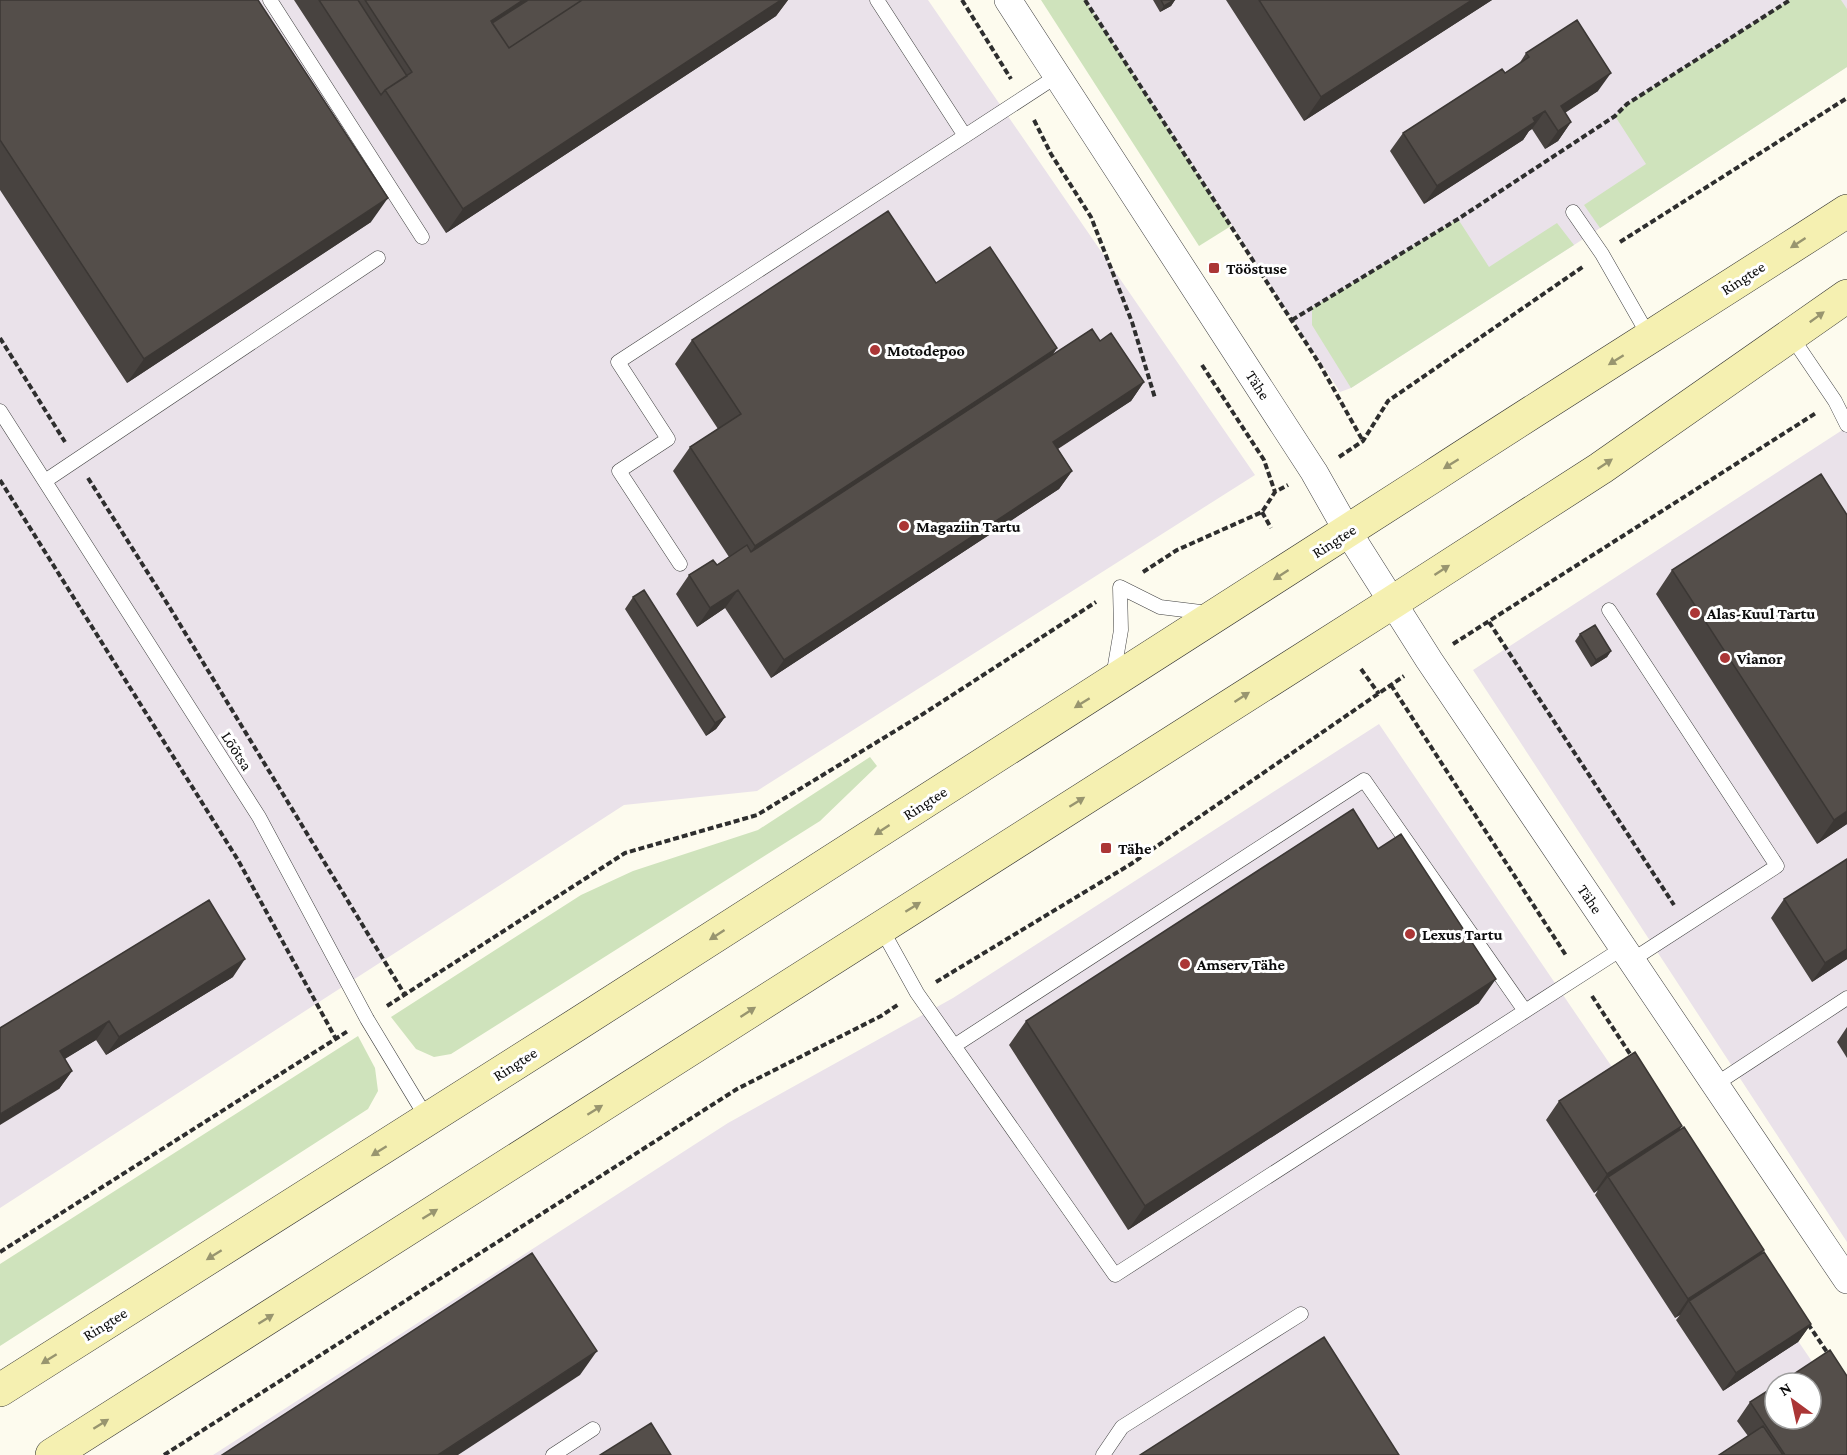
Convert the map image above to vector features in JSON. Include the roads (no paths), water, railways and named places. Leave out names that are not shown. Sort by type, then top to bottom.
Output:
[{"type":"main road","name":"Ringtee","points":[[0,1390],[1112,684],[1847,211]]},
{"type":"main road","points":[[52,1455],[1601,468],[1847,296]]},
{"type":"street","name":"Tähe","points":[[1008,0],[1314,472],[1348,532],[1429,660],[1847,1280]]},
{"type":"lane","points":[[270,0],[422,237]]},
{"type":"lane","points":[[877,0],[965,136]]},
{"type":"lane","points":[[680,564],[619,471],[668,439],[618,362],[1057,76]]},
{"type":"lane","points":[[1573,212],[1602,254],[1650,339]]},
{"type":"lane","points":[[45,482],[378,258]]},
{"type":"lane","points":[[1791,336],[1847,425]]},
{"type":"lane","name":"Lõõtsa","points":[[0,411],[259,817],[367,1019],[428,1120]]},
{"type":"lane","points":[[1112,684],[1121,630],[1120,587],[1160,607],[1220,615]]},
{"type":"lane","points":[[881,927],[917,993],[1115,1275],[1579,976],[1687,924],[1777,866],[1609,610]]},
{"type":"lane","points":[[954,1046],[1364,780],[1525,1011]]},
{"type":"lane","points":[[1716,1084],[1847,998]]},
{"type":"lane","points":[[1103,1455],[1122,1427],[1301,1314]]},
{"type":"lane","points":[[553,1455],[593,1429]]},
{"type":"place","name":"Tööstuse","points":[[1214,268]]},
{"type":"place","name":"Motodepoo","points":[[875,350]]},
{"type":"place","name":"Magaziin Tartu","points":[[904,526]]},
{"type":"place","name":"Alas-Kuul Tartu","points":[[1695,613]]},
{"type":"place","name":"Vianor","points":[[1725,658]]},
{"type":"place","name":"Tähe","points":[[1106,848]]},
{"type":"place","name":"Lexus Tartu","points":[[1410,934]]},
{"type":"place","name":"Amserv Tähe","points":[[1185,964]]}]
